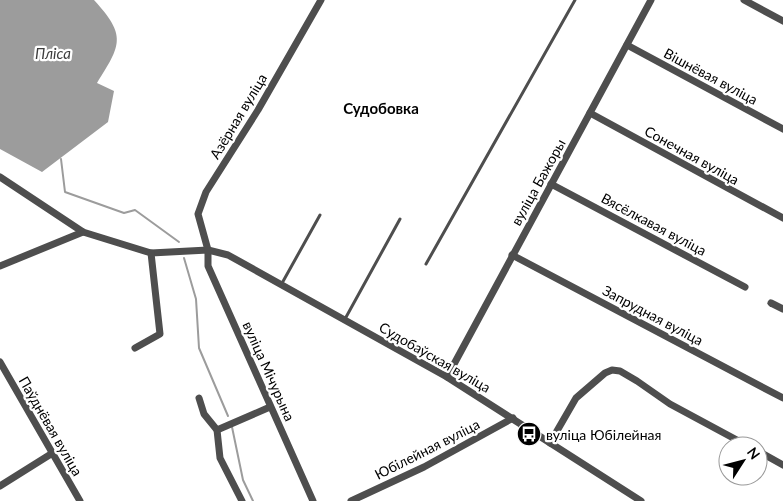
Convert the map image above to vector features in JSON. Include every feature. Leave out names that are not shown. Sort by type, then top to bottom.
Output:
[{"type":"street","name":"Азёрная вуліца","points":[[208,250],[198,214],[206,192],[258,110],[321,0]]},
{"type":"street","name":"вуліца Бажоры","points":[[447,377],[651,0]]},
{"type":"street","points":[[744,0],[783,21]]},
{"type":"street","name":"Вішнёвая вуліца","points":[[627,45],[783,128]]},
{"type":"street","name":"Сонечная вуліца","points":[[590,113],[783,218]]},
{"type":"street","points":[[0,177],[83,232],[151,253],[160,334],[135,348]]},
{"type":"street","name":"Вясёлкавая вуліца","points":[[551,184],[745,287]]},
{"type":"street","points":[[0,266],[83,232]]},
{"type":"street","name":"Судобаўская вуліца","points":[[151,253],[208,250],[228,255],[447,377],[513,418],[636,500]]},
{"type":"street","name":"вуліца Мічурына","points":[[208,250],[208,266],[313,501]]},
{"type":"street","name":"Запрудная вуліца","points":[[512,254],[783,398]]},
{"type":"street","points":[[771,303],[783,309]]},
{"type":"street","name":"Паўднёвая вуліца","points":[[0,362],[51,454],[80,501]]},
{"type":"street","points":[[550,443],[576,398],[605,373],[612,370],[620,371],[670,404],[729,436]]},
{"type":"street","points":[[199,398],[204,414],[217,430],[220,458],[242,501]]},
{"type":"street","points":[[217,430],[270,407]]},
{"type":"street","name":"Юбілейная вуліца","points":[[351,501],[424,467],[513,418]]},
{"type":"street","points":[[0,486],[51,454]]},
{"type":"street","points":[[768,457],[783,465]]},
{"type":"lane","points":[[426,264],[575,0]]},
{"type":"lane","points":[[281,286],[320,215]]},
{"type":"lane","points":[[344,320],[400,219]]},
{"type":"water","name":"Пліса","points":[[0,0],[94,0],[105,12],[116,32],[115,50],[97,83],[114,91],[108,122],[42,172],[0,149]]},
{"type":"waterway","points":[[61,159],[65,192],[124,213],[135,210],[179,242]]},
{"type":"waterway","points":[[184,258],[196,299],[199,348],[228,416]]},
{"type":"waterway","points":[[232,427],[243,480],[253,501]]},
{"type":"place","name":"вуліца Юбілейная","points":[[529,434]]},
{"type":"district","name":"Судобовка","points":[[381,108]]}]
